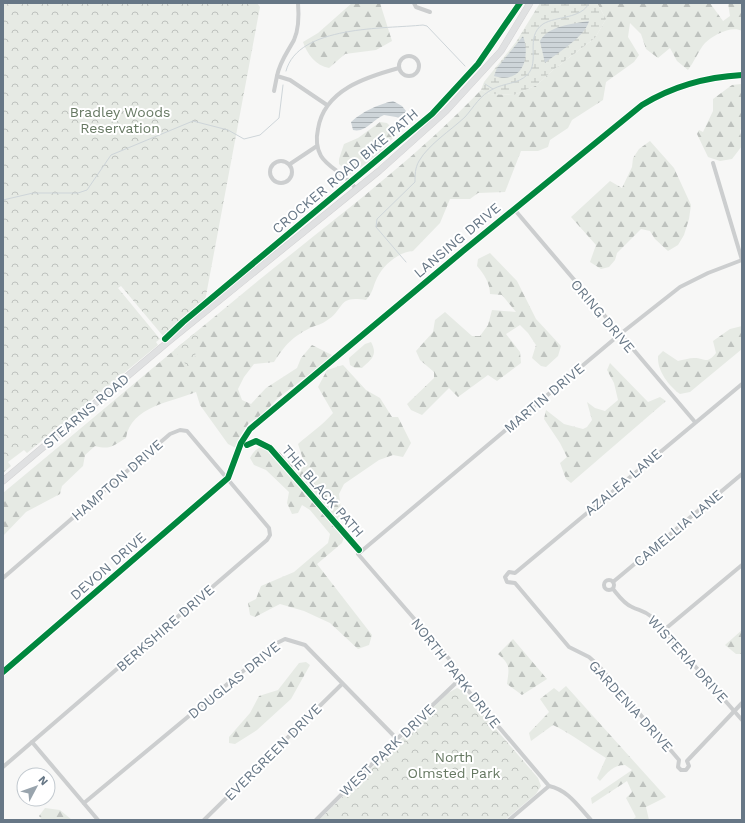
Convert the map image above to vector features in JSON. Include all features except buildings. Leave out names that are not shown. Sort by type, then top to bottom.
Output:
[{"type":"main road","name":"STEARNS ROAD","points":[[3,481],[169,341],[356,189],[446,111],[477,79],[501,51],[530,3]]},
{"type":"street","points":[[274,91],[279,65],[295,38],[297,29],[298,3]]},
{"type":"street","points":[[414,3],[416,6],[430,12]]},
{"type":"street","points":[[409,55],[415,58],[419,64],[419,70],[411,76],[405,76],[399,68],[400,61],[409,55]]},
{"type":"street","points":[[356,189],[348,178],[327,164],[321,156],[317,146],[318,124],[326,105],[343,90],[369,76],[399,68]]},
{"type":"street","name":"LANSING DRIVE","points":[[228,478],[241,443],[250,428],[642,105],[658,95],[691,82],[742,75]]},
{"type":"street","points":[[277,76],[290,79],[326,105]]},
{"type":"street","points":[[290,164],[317,146]]},
{"type":"street","points":[[284,160],[290,164],[293,171],[288,181],[281,183],[272,178],[270,171],[276,161],[284,160]]},
{"type":"street","points":[[713,163],[742,260]]},
{"type":"street","name":"ORING DRIVE","points":[[514,209],[619,335],[695,422]]},
{"type":"street","name":"MARTIN DRIVE","points":[[358,554],[619,335],[680,287],[708,273],[742,260]]},
{"type":"street","name":"AZALEA LANE","points":[[505,577],[509,572],[515,573],[742,384]]},
{"type":"street","name":"HAMPTON DRIVE","points":[[3,578],[175,431],[187,431],[228,478]]},
{"type":"street","name":"CAMELLIA LANE","points":[[613,582],[742,474]]},
{"type":"street","name":"DEVON DRIVE","points":[[3,672],[228,478]]},
{"type":"street","name":"BERKSHIRE DRIVE","points":[[3,767],[267,540],[270,535],[269,528],[228,478]]},
{"type":"street","name":"NORTH PARK DRIVE","points":[[358,554],[450,660],[456,670],[459,680],[550,786],[560,788],[591,820]]},
{"type":"street","points":[[664,630],[742,565]]},
{"type":"street","points":[[515,573],[515,583]]},
{"type":"street","name":"GARDENIA DRIVE","points":[[505,577],[507,582],[515,583],[569,647],[589,657],[598,665],[680,761],[679,768],[686,770],[689,766],[687,761],[680,761]]},
{"type":"street","points":[[608,580],[613,582],[613,589],[607,590],[604,585],[608,580]]},
{"type":"street","name":"WISTERIA DRIVE","points":[[613,589],[618,596],[632,607],[643,610],[652,617],[742,720]]},
{"type":"street","name":"DOUGLAS DRIVE","points":[[84,803],[277,643],[285,639],[305,645],[397,739]]},
{"type":"street","name":"WEST PARK DRIVE","points":[[316,820],[397,739],[459,680]]},
{"type":"street","name":"EVERGREEN DRIVE","points":[[204,820],[342,684]]},
{"type":"street","points":[[687,761],[742,703]]},
{"type":"street","points":[[32,742],[98,820]]},
{"type":"street","points":[[509,820],[550,786]]},
{"type":"green space","name":"Bradley Woods Reservation","points":[[3,3],[257,3],[260,7],[205,301],[163,336],[121,286],[118,288],[160,339],[156,342],[158,345],[27,453],[24,450],[8,462],[11,466],[3,473]]},
{"type":"green space","points":[[352,3],[380,3],[392,41],[376,50],[345,54],[329,68],[324,67],[313,59],[303,42],[318,33]]},
{"type":"green space","points":[[540,3],[597,3],[606,19],[595,38],[553,70],[537,85],[514,95],[490,94],[481,90],[484,82],[516,42]]},
{"type":"green space","points":[[597,3],[710,3],[723,21],[730,16],[728,3],[742,3],[742,31],[738,29],[728,30],[708,40],[688,70],[677,61],[670,48],[658,58],[646,49],[641,34],[630,23],[628,37],[639,55],[634,62],[606,82],[603,100],[572,120],[568,128],[550,140],[548,147],[538,151],[521,151],[505,192],[478,193],[470,199],[450,199],[440,223],[413,251],[397,256],[384,268],[376,281],[372,292],[366,300],[350,299],[345,301],[326,321],[305,330],[295,338],[286,346],[274,362],[254,364],[244,377],[238,389],[242,400],[251,404],[266,388],[297,368],[301,358],[312,345],[332,355],[327,361],[278,398],[261,416],[249,423],[239,438],[236,448],[228,444],[200,405],[196,392],[154,407],[144,412],[136,419],[129,427],[126,438],[108,447],[104,448],[95,446],[85,455],[83,466],[62,486],[60,494],[26,512],[3,536],[3,493],[231,303],[403,164],[481,90],[490,94],[514,95],[537,85],[553,70],[595,38],[606,19]]},
{"type":"green space","points":[[741,84],[742,129],[740,130],[742,146],[732,159],[720,161],[708,157],[697,134],[699,130],[703,132],[713,111],[713,99],[732,85]]},
{"type":"green space","points":[[380,122],[387,123],[396,132],[392,139],[376,156],[350,174],[339,164],[339,159],[344,144],[358,138]]},
{"type":"green space","points":[[650,141],[674,168],[691,205],[689,219],[684,235],[678,245],[668,251],[655,239],[650,231],[641,229],[617,253],[615,260],[609,267],[601,269],[590,262],[596,245],[571,217],[610,181],[622,188],[632,167],[633,158],[639,149]]},
{"type":"green space","points":[[490,253],[517,281],[536,319],[561,346],[558,356],[546,367],[541,366],[532,358],[536,345],[528,333],[520,325],[506,334],[520,352],[521,363],[497,381],[488,375],[458,397],[449,388],[422,415],[411,410],[407,404],[434,378],[434,372],[420,360],[416,351],[433,332],[435,320],[445,312],[472,336],[480,336],[488,325],[492,310],[516,312],[502,295],[490,294],[486,279],[477,266],[478,259]]},
{"type":"green space","points":[[742,326],[742,349],[690,392],[680,394],[664,378],[658,362],[658,356],[663,351],[678,361],[694,358],[708,360],[716,353],[713,341],[730,329]]},
{"type":"green space","points":[[200,329],[192,372],[174,350]]},
{"type":"green space","points":[[371,342],[374,354],[369,362],[362,368],[355,368],[350,365],[349,358],[365,344]]},
{"type":"green space","points":[[610,363],[648,402],[660,397],[666,401],[571,483],[566,479],[560,463],[567,457],[560,443],[544,419],[546,410],[564,424],[583,429],[587,427],[592,420],[587,402],[595,408],[605,411],[618,400],[614,383],[607,370]]},
{"type":"green space","points":[[343,365],[366,390],[380,398],[392,417],[398,417],[411,443],[403,457],[393,455],[379,460],[344,484],[339,494],[341,509],[339,522],[346,532],[342,543],[317,564],[372,635],[369,645],[358,649],[330,623],[304,611],[280,604],[255,617],[250,615],[248,603],[256,599],[261,586],[294,572],[328,543],[330,534],[310,510],[302,505],[298,513],[292,514],[287,503],[289,492],[266,470],[254,465],[250,458],[258,448],[271,444],[291,463],[303,459],[298,444],[333,413],[318,387],[327,370]]},
{"type":"green space","points":[[742,630],[742,654],[736,654],[725,645]]},
{"type":"green space","points":[[513,639],[547,679],[522,695],[507,684],[508,667],[505,661],[498,654]]},
{"type":"green space","points":[[306,662],[310,665],[291,699],[257,730],[235,744],[229,743],[229,737],[250,713],[259,696],[278,690],[299,663]]},
{"type":"green space","points":[[566,686],[666,797],[646,807],[649,820],[632,820],[636,817],[626,798],[632,792],[627,781],[592,804],[591,798],[632,770],[625,765],[617,766],[608,772],[600,781],[597,778],[606,758],[567,732],[553,725],[531,741],[529,733],[549,712],[540,699],[554,688],[559,692]]},
{"type":"green space","name":"North Olmsted Park","points":[[457,688],[463,691],[538,778],[541,786],[536,794],[505,820],[319,820],[448,693]]},
{"type":"green space","points":[[45,808],[60,810],[72,820],[42,820],[39,816]]},
{"type":"shaded area","points":[[589,21],[582,33],[576,39],[545,63],[540,41],[544,36],[555,28]]},
{"type":"shaded area","points":[[523,36],[526,53],[522,68],[518,73],[511,77],[504,78],[494,76],[497,68]]},
{"type":"shaded area","points":[[393,101],[402,106],[406,111],[402,118],[384,115],[376,119],[366,128],[353,130],[351,122],[360,115],[381,104]]},
{"type":"waterway","points":[[485,84],[493,89],[515,82],[527,75],[531,70],[533,63],[533,42],[537,29],[548,21],[575,15],[586,8],[589,3]]},
{"type":"waterway","points":[[286,71],[294,56],[307,45],[325,37],[366,29],[423,25],[427,26],[465,66]]},
{"type":"waterway","points":[[3,200],[33,193],[78,193],[87,190],[111,155],[193,121],[228,130],[244,139],[260,135],[279,118],[283,85]]},
{"type":"waterway","points":[[406,262],[376,227],[377,219],[415,182],[418,164],[428,149],[465,117],[484,94],[493,89]]},
{"type":"cycle path","name":"CROCKER ROAD BIKE PATH","points":[[165,339],[183,322],[432,114],[478,64],[520,3]]},
{"type":"cycle path","points":[[3,672],[228,478],[241,443],[250,429],[463,251],[642,105],[654,98],[678,88],[703,80],[742,75]]},
{"type":"cycle path","name":"THE BLACK PATH","points":[[247,445],[256,441],[270,448],[359,550]]}]
